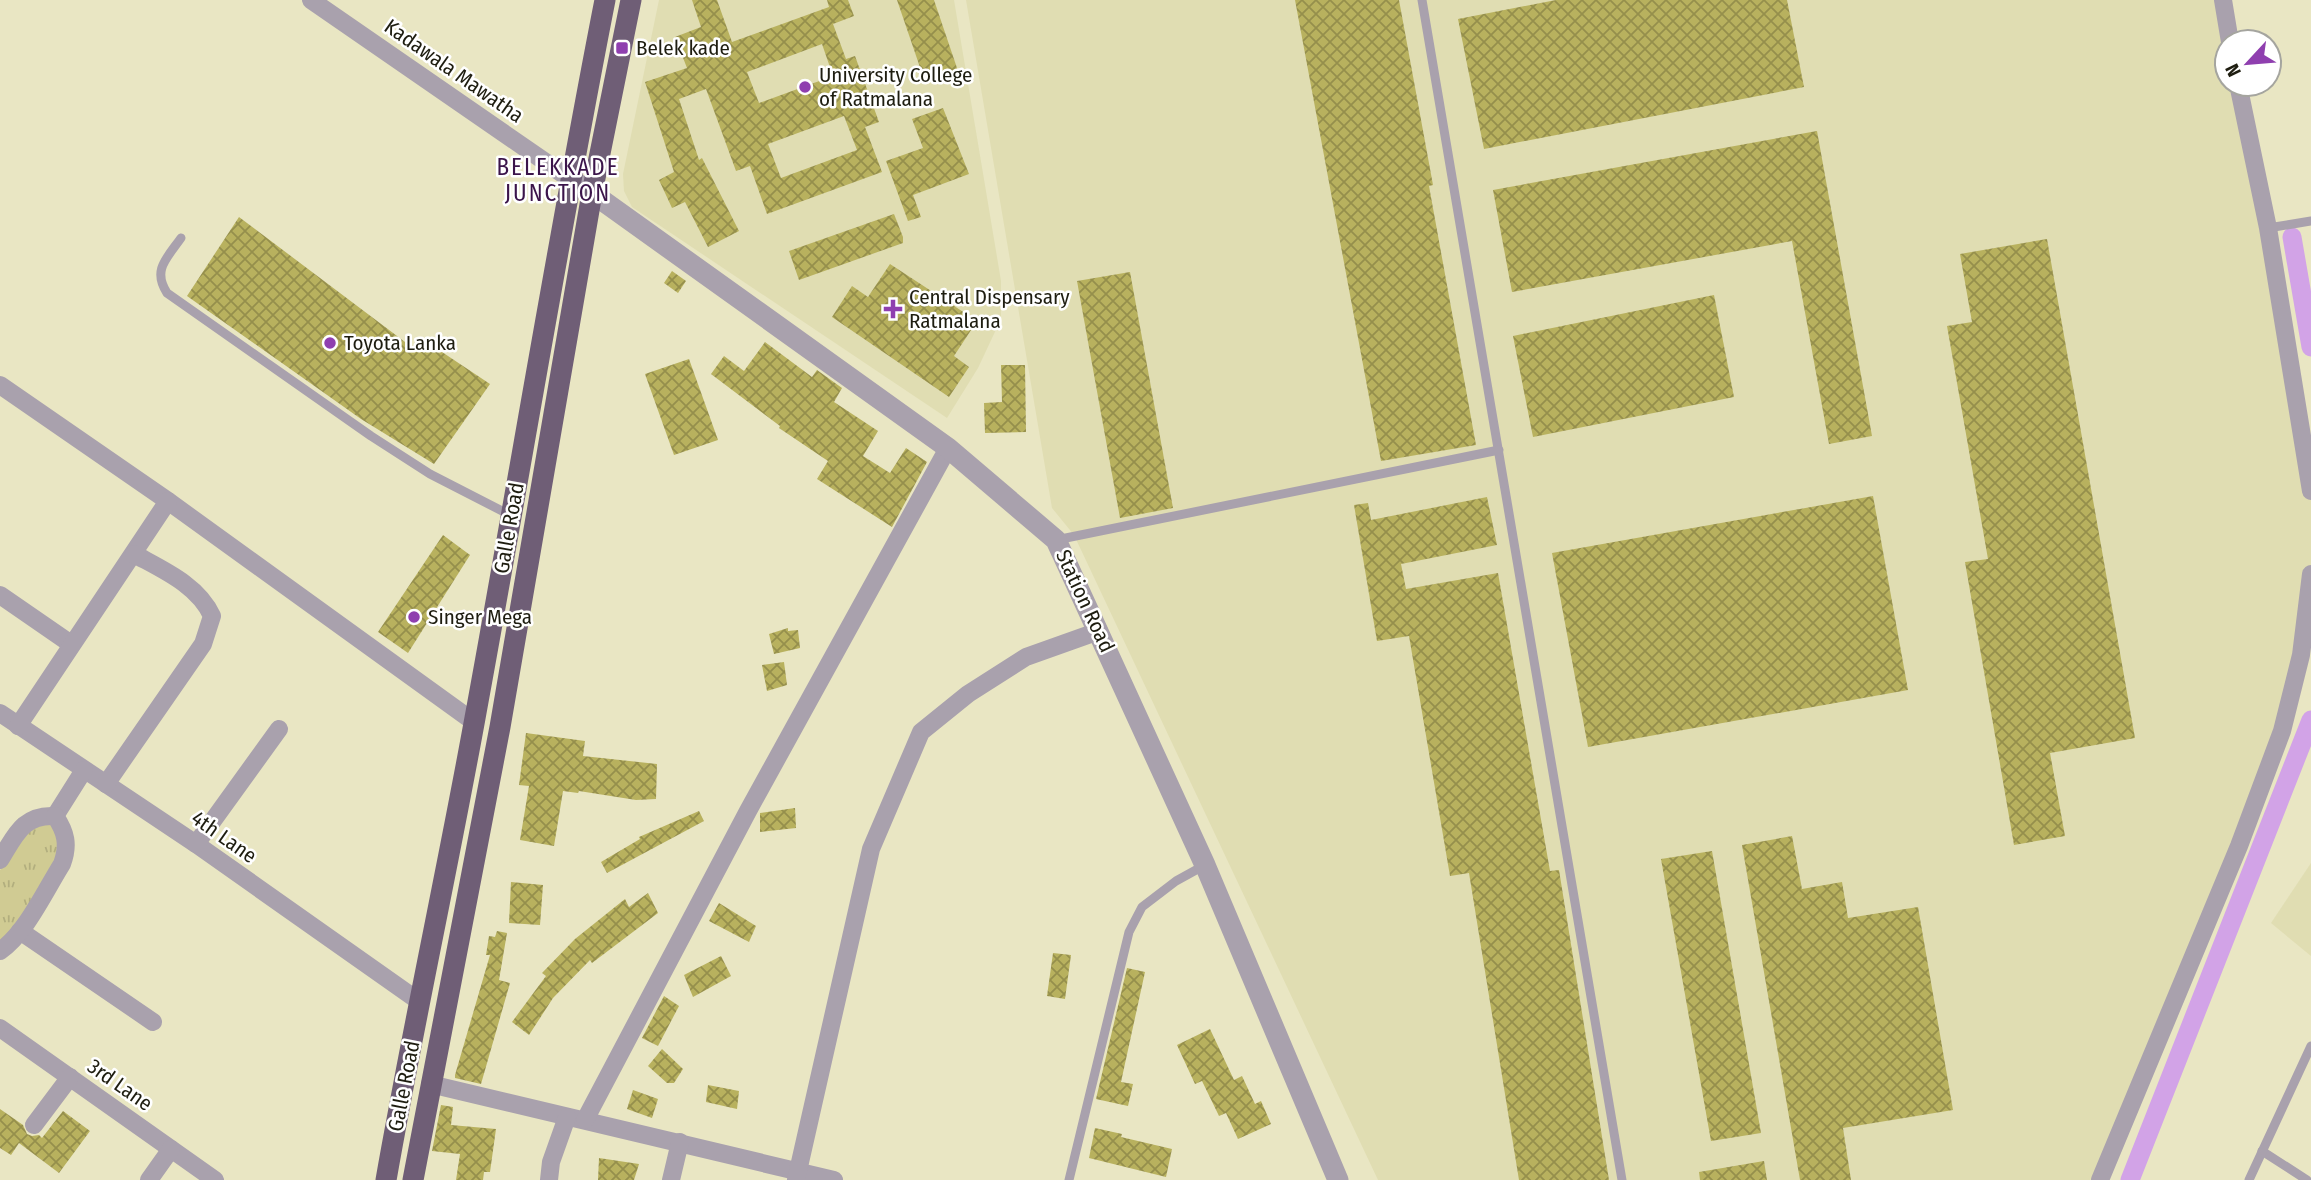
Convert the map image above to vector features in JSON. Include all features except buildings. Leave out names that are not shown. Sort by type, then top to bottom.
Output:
[{"type":"highway","name":"Galle Road","points":[[386,1180],[474,722],[604,0]]},
{"type":"highway","name":"Galle Road","points":[[413,1180],[500,727],[592,193],[631,0]]},
{"type":"street","name":"Kadawala Mawatha","points":[[312,0],[570,180]]},
{"type":"street","points":[[2222,0],[2227,28]]},
{"type":"street","points":[[2241,98],[2268,228],[2311,491]]},
{"type":"street","name":"Station Road","points":[[570,180],[592,193],[947,448],[1056,540],[1205,865],[1338,1180]]},
{"type":"street","points":[[0,385],[168,501],[474,722]]},
{"type":"street","points":[[550,1180],[551,1162],[947,448]]},
{"type":"street","points":[[18,726],[168,501]]},
{"type":"street","points":[[106,784],[203,644],[212,616],[198,594],[170,574],[134,554]]},
{"type":"street","points":[[2100,1180],[2239,846],[2283,731],[2301,655],[2311,575]]},
{"type":"street","points":[[0,595],[71,644]]},
{"type":"street","points":[[797,1176],[871,849],[921,732],[968,694],[1027,657],[1099,631]]},
{"type":"street","name":"4th Lane","points":[[0,713],[195,844],[420,1002]]},
{"type":"street","points":[[195,844],[279,729]]},
{"type":"street","points":[[55,816],[84,770]]},
{"type":"street","points":[[0,860],[23,825],[43,815],[55,816]]},
{"type":"street","points":[[0,951],[10,944],[20,931],[62,864],[66,853],[66,840],[55,816]]},
{"type":"street","points":[[20,931],[153,1022]]},
{"type":"street","name":"3rd Lane","points":[[0,1028],[215,1180]]},
{"type":"street","points":[[34,1125],[70,1077]]},
{"type":"street","points":[[430,1084],[680,1142],[797,1176],[834,1180]]},
{"type":"street","points":[[671,1180],[680,1142]]},
{"type":"street","points":[[149,1180],[171,1149]]},
{"type":"lane","points":[[1422,0],[1622,1180]]},
{"type":"lane","points":[[2268,228],[2311,221]]},
{"type":"lane","points":[[181,239],[160,269],[161,282],[167,293],[371,436],[420,467],[512,516]]},
{"type":"lane","points":[[1056,540],[1499,450]]},
{"type":"lane","points":[[1069,1180],[1129,932],[1142,907],[1176,881],[1205,865]]},
{"type":"lane","points":[[2249,1180],[2311,1046]]},
{"type":"lane","points":[[2262,1151],[2307,1180]]},
{"type":"shaded area","name":"University College of Ratmalana","points":[[659,0],[954,0],[1001,281],[1001,319],[978,368],[947,418],[632,207],[624,191],[623,174]]},
{"type":"shaded area","points":[[966,0],[2223,0],[2226,28],[2213,28],[2213,98],[2242,98],[2311,491],[2311,573],[2292,709],[2104,1180],[1378,1180],[1074,535],[1052,508]]},
{"type":"shaded area","points":[[2311,863],[2311,956],[2271,923]]},
{"type":"green space","points":[[52,822],[62,852],[8,940],[0,945],[0,870],[27,829]]},
{"type":"waterway","points":[[2292,237],[2311,347]]},
{"type":"waterway","points":[[2130,1180],[2311,720]]},
{"type":"place","name":"Belek kade","points":[[622,48]]},
{"type":"place","name":"University College of Ratmalana","points":[[805,87]]},
{"type":"place","name":"Central Dispensary Ratmalana","points":[[893,309]]},
{"type":"place","name":"Toyota Lanka","points":[[330,343]]},
{"type":"place","name":"Singer Mega","points":[[414,617]]},
{"type":"district","name":"BELEKKADE JUNCTION","points":[[558,180]]}]
